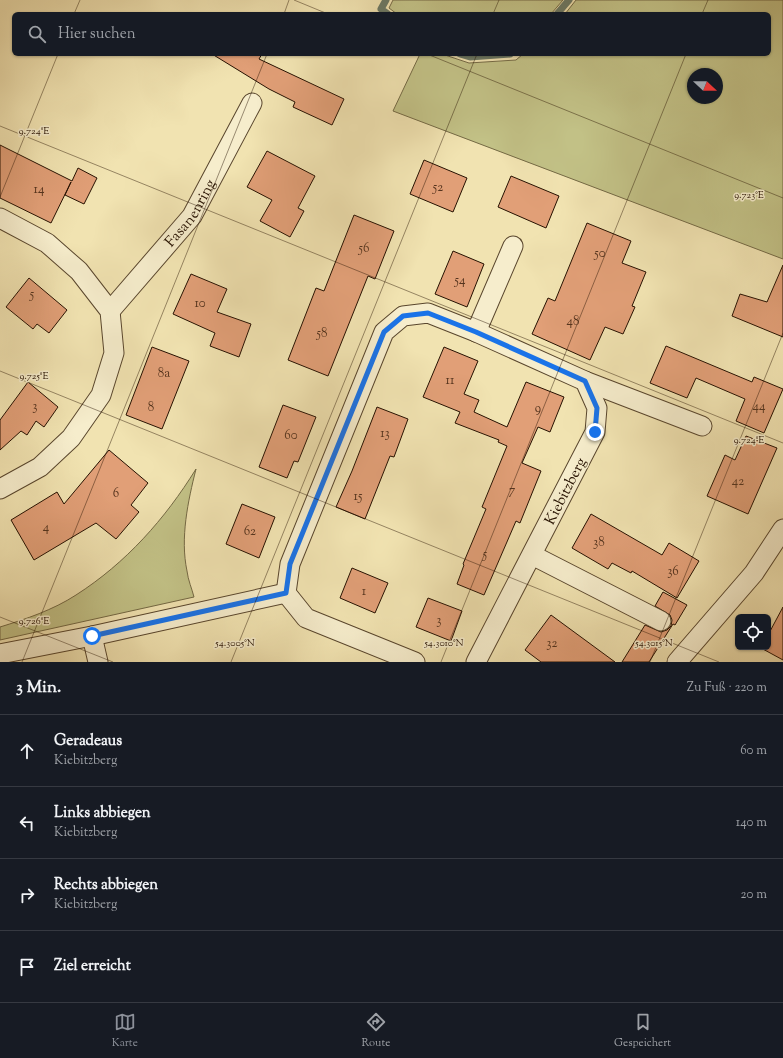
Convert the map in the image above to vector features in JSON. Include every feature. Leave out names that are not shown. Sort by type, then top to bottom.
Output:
[{"type":"street","name":"Fasanenring","points":[[110,311],[192,216],[252,103]]},
{"type":"street","points":[[0,218],[47,243],[79,271],[110,311],[114,353],[101,395],[71,438],[40,467],[0,489]]},
{"type":"street","points":[[476,332],[513,246]]},
{"type":"street","points":[[415,662],[306,618],[286,593],[290,564],[384,332],[403,316],[428,313],[476,332],[585,381],[702,426]]},
{"type":"street","name":"Kiebitzberg","points":[[476,662],[595,432],[597,408],[585,381]]},
{"type":"street","points":[[677,662],[754,573],[783,529]]},
{"type":"street","points":[[532,555],[661,621]]},
{"type":"street","points":[[0,654],[92,636],[286,593]]},
{"type":"street","points":[[92,636],[98,662]]},
{"type":"shaded area","points":[[393,0],[563,0],[553,12],[394,12],[389,8]]},
{"type":"shaded area","points":[[576,0],[783,0],[783,259],[393,111],[419,56],[448,56],[469,63],[516,60],[521,56],[771,56],[771,12],[567,12]]},
{"type":"shaded area","points":[[196,469],[190,494],[184,546],[188,574],[194,597],[0,640],[0,627],[49,610],[76,595],[111,569],[143,539],[158,522]]},
{"type":"building","points":[[215,56],[261,56],[259,59],[344,99],[332,125],[293,107],[295,102],[269,89]]},
{"type":"building","points":[[0,145],[72,181],[78,168],[97,178],[84,204],[65,195],[71,182],[51,223],[0,198]]},
{"type":"building","points":[[267,151],[315,176],[298,208],[304,211],[290,237],[260,221],[272,200],[247,187]]},
{"type":"building","points":[[424,160],[467,178],[453,212],[410,194]]},
{"type":"building","points":[[511,176],[559,196],[546,228],[498,207]]},
{"type":"building","points":[[354,215],[394,231],[375,279],[368,276],[328,376],[288,360],[316,288],[324,291]]},
{"type":"building","points":[[587,223],[631,241],[622,263],[646,272],[632,306],[635,307],[623,334],[605,327],[590,360],[532,334],[548,298],[555,301]]},
{"type":"building","points":[[453,251],[484,264],[467,307],[435,294]]},
{"type":"building","points":[[783,265],[783,337],[732,316],[740,294],[767,302]]},
{"type":"building","points":[[191,274],[227,289],[217,312],[251,324],[239,357],[210,346],[215,333],[173,314]]},
{"type":"building","points":[[29,278],[67,310],[49,333],[37,324],[33,329],[6,307]]},
{"type":"building","points":[[666,346],[752,382],[754,377],[783,389],[764,433],[736,421],[745,399],[696,378],[687,398],[650,383]]},
{"type":"building","points":[[152,347],[189,361],[162,429],[126,415]]},
{"type":"building","points":[[444,347],[478,361],[464,394],[479,400],[474,412],[507,427],[526,382],[564,397],[550,432],[538,427],[522,463],[541,471],[520,523],[516,521],[484,595],[457,584],[464,565],[463,564],[486,509],[482,507],[507,446],[498,442],[499,440],[455,423],[460,412],[423,397]]},
{"type":"building","points":[[28,382],[58,407],[44,427],[36,421],[27,435],[21,431],[0,450],[0,420]]},
{"type":"building","points":[[283,405],[316,417],[298,462],[294,461],[287,478],[259,467]]},
{"type":"building","points":[[377,407],[408,419],[394,457],[390,456],[365,519],[336,507]]},
{"type":"building","points":[[746,436],[777,448],[748,514],[707,496],[725,455],[735,460]]},
{"type":"building","points":[[109,450],[148,483],[131,505],[139,512],[116,539],[96,523],[34,560],[11,520],[57,492],[64,504]]},
{"type":"building","points":[[242,504],[275,517],[259,558],[226,544]]},
{"type":"building","points":[[591,514],[662,555],[669,543],[699,561],[677,598],[632,571],[631,573],[612,563],[608,569],[572,548]]},
{"type":"building","points":[[352,568],[388,583],[375,613],[340,598]]},
{"type":"building","points":[[663,592],[687,605],[649,662],[622,662],[645,625],[661,632],[667,630],[671,626],[672,620],[670,615],[655,606]]},
{"type":"building","points":[[428,598],[462,611],[451,641],[416,627]]},
{"type":"building","points":[[783,607],[783,660],[765,650],[771,650],[771,629]]},
{"type":"building","points":[[551,615],[615,662],[541,662],[525,650]]},
{"type":"waterway","points":[[385,12],[381,9],[386,0]]},
{"type":"waterway","points":[[559,12],[569,0]]},
{"type":"waterway","points":[[467,56],[483,56]]},
{"type":"route","points":[[92,636],[286,593],[290,564],[384,332],[403,316],[428,313],[476,332],[585,381],[597,408],[595,432]]}]
